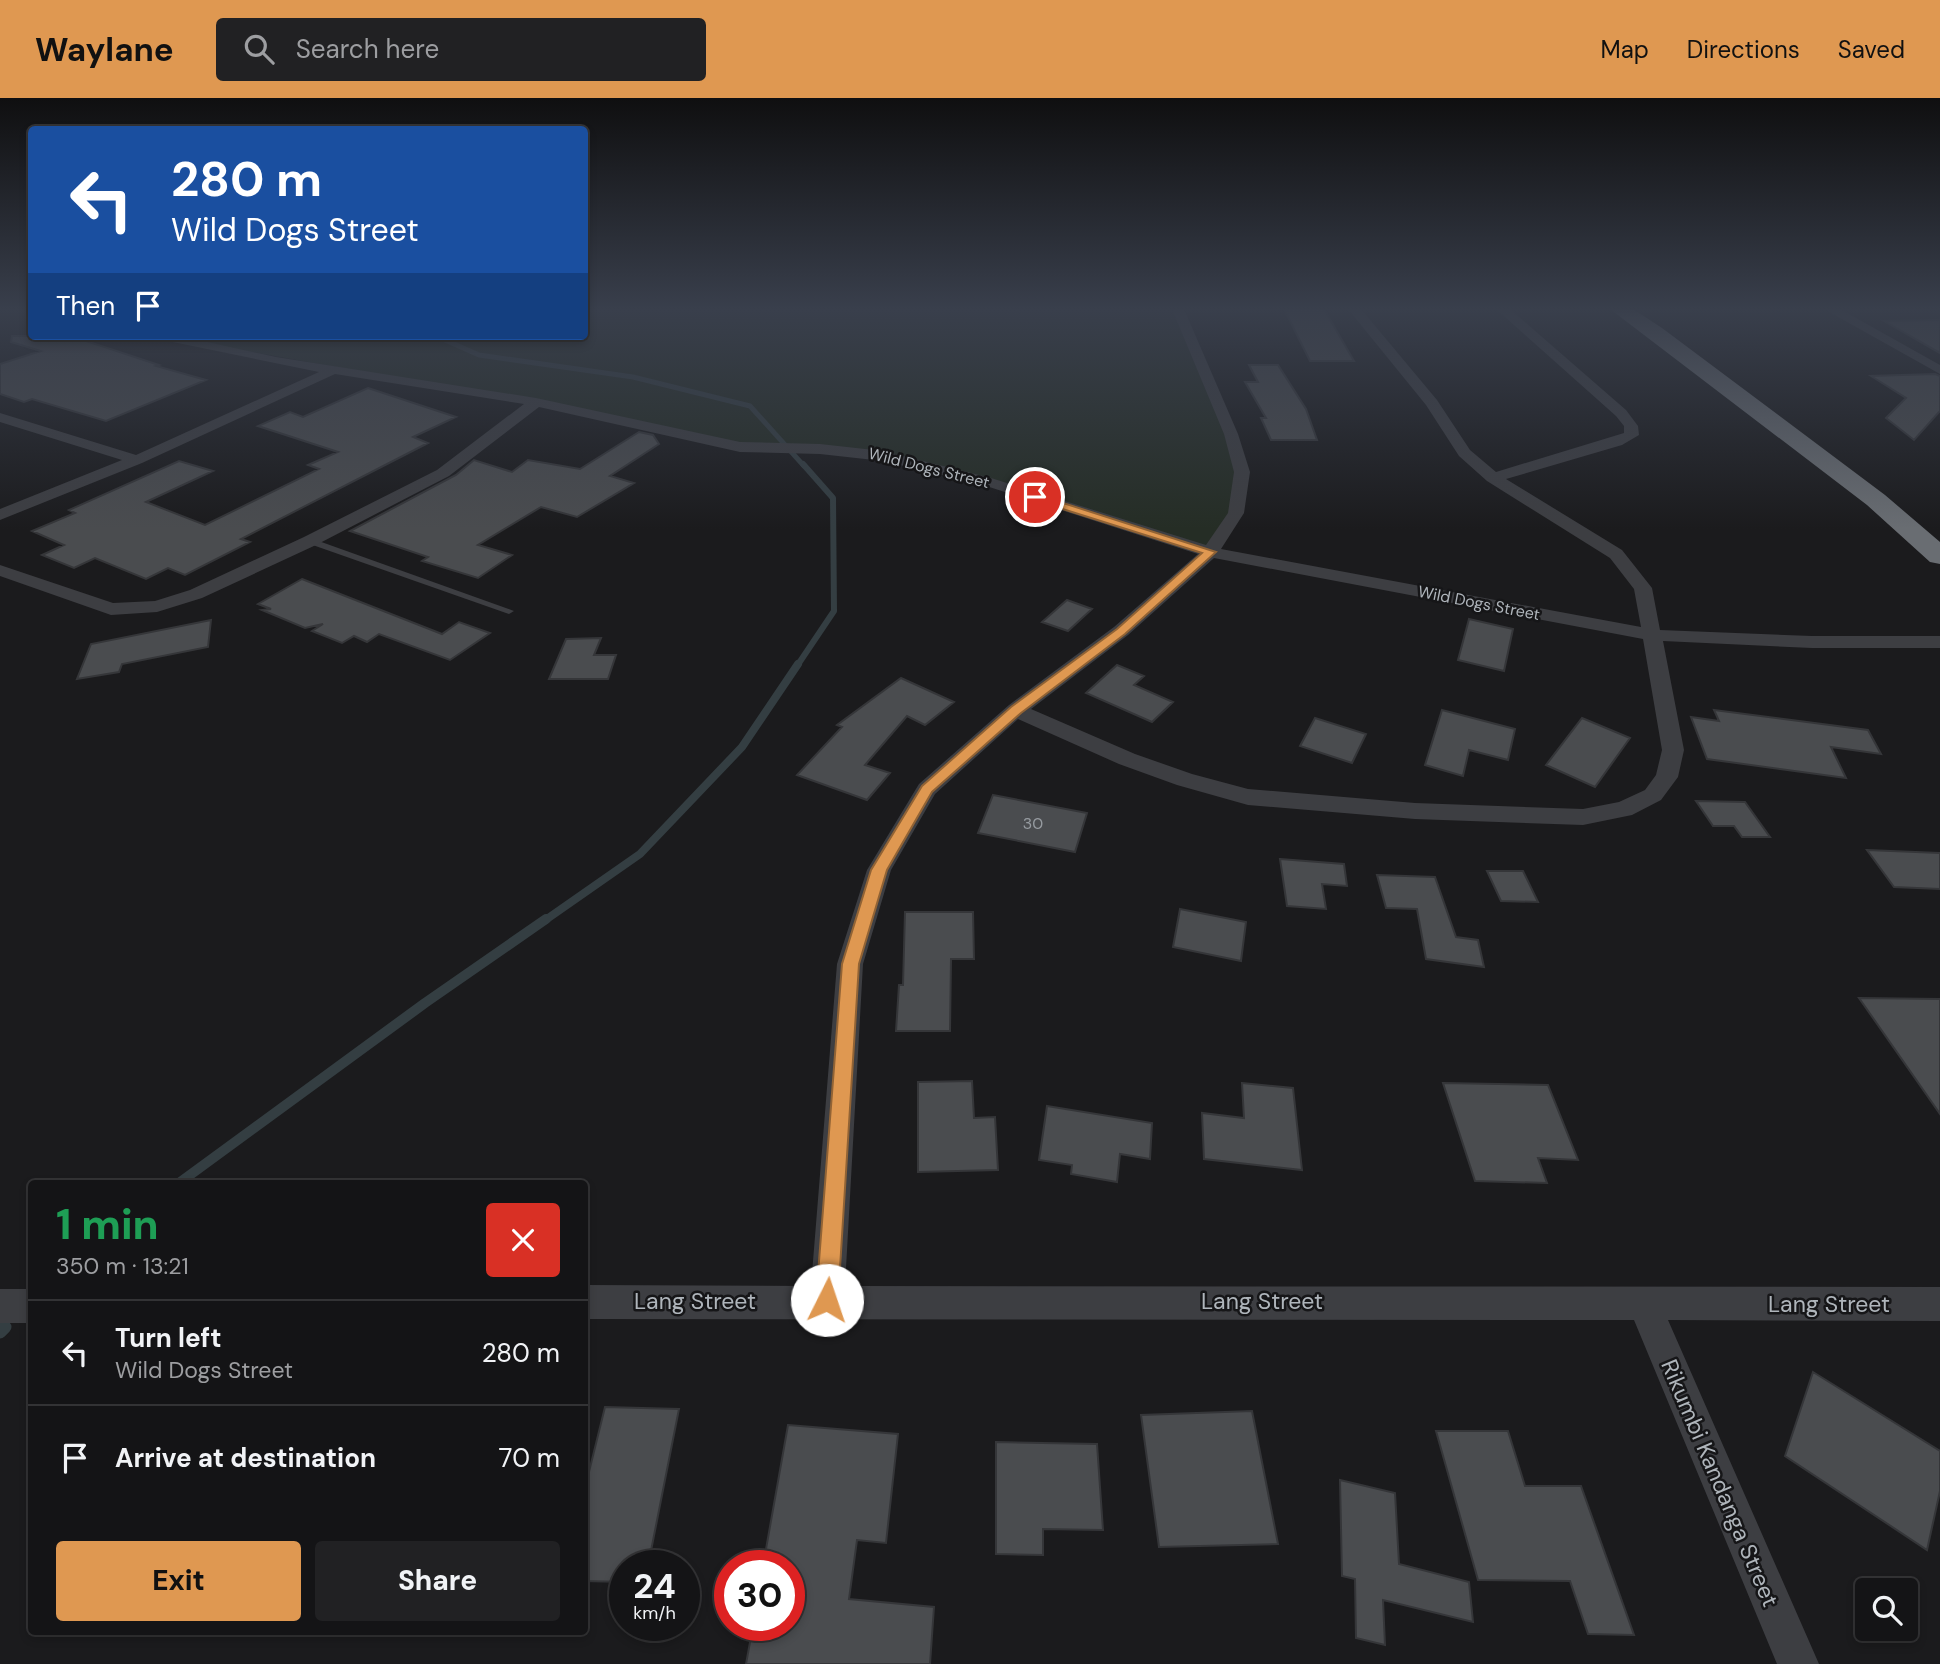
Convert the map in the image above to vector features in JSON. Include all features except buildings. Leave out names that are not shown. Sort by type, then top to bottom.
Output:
[{"type":"highway","points":[[1721,382],[1865,492],[1940,556]]},
{"type":"street","points":[[0,515],[137,460],[306,382]]},
{"type":"street","name":"Wild Dogs Street","points":[[419,382],[536,402],[740,447],[832,449],[883,456],[985,481],[1210,552],[1653,635],[1812,642],[1940,642]]},
{"type":"street","points":[[827,1300],[850,964],[879,870],[927,789],[1016,710],[1121,631],[1210,552],[1236,513],[1242,472],[1231,434],[1209,382]]},
{"type":"street","points":[[1016,710],[1127,759],[1185,780],[1248,797],[1415,811],[1583,817],[1623,809],[1653,795],[1667,777],[1673,750],[1643,588],[1616,554],[1493,478],[1464,453],[1432,403],[1415,382]]},
{"type":"street","points":[[1493,478],[1617,442],[1632,435],[1631,426],[1621,413],[1586,382]]},
{"type":"street","points":[[0,570],[111,609],[156,606],[197,594],[310,541],[443,473],[536,402]]},
{"type":"street","points":[[0,417],[137,460]]},
{"type":"street","name":"Lang Street","points":[[588,1302],[827,1300],[1940,1304]]},
{"type":"street","name":"Rikumbi Kandanga Street","points":[[1643,1302],[1798,1664]]},
{"type":"street","points":[[0,1306],[28,1306]]},
{"type":"lane","points":[[310,541],[509,611]]},
{"type":"shaded area","points":[[420,382],[1207,382],[1242,472],[1236,513],[1210,552],[985,481],[883,456],[740,447],[598,414]]},
{"type":"waterway","points":[[653,382],[750,406],[804,466]]},
{"type":"waterway","points":[[797,666],[834,611],[833,498],[803,464]]},
{"type":"waterway","points":[[544,921],[640,854],[742,747],[798,664]]},
{"type":"waterway","points":[[183,1180],[425,1003],[546,919]]},
{"type":"waterway","points":[[0,1332],[5,1327]]},
{"type":"route","points":[[827,1300],[850,964],[879,870],[927,789],[1016,710],[1121,631],[1210,552],[1035,497]]}]
